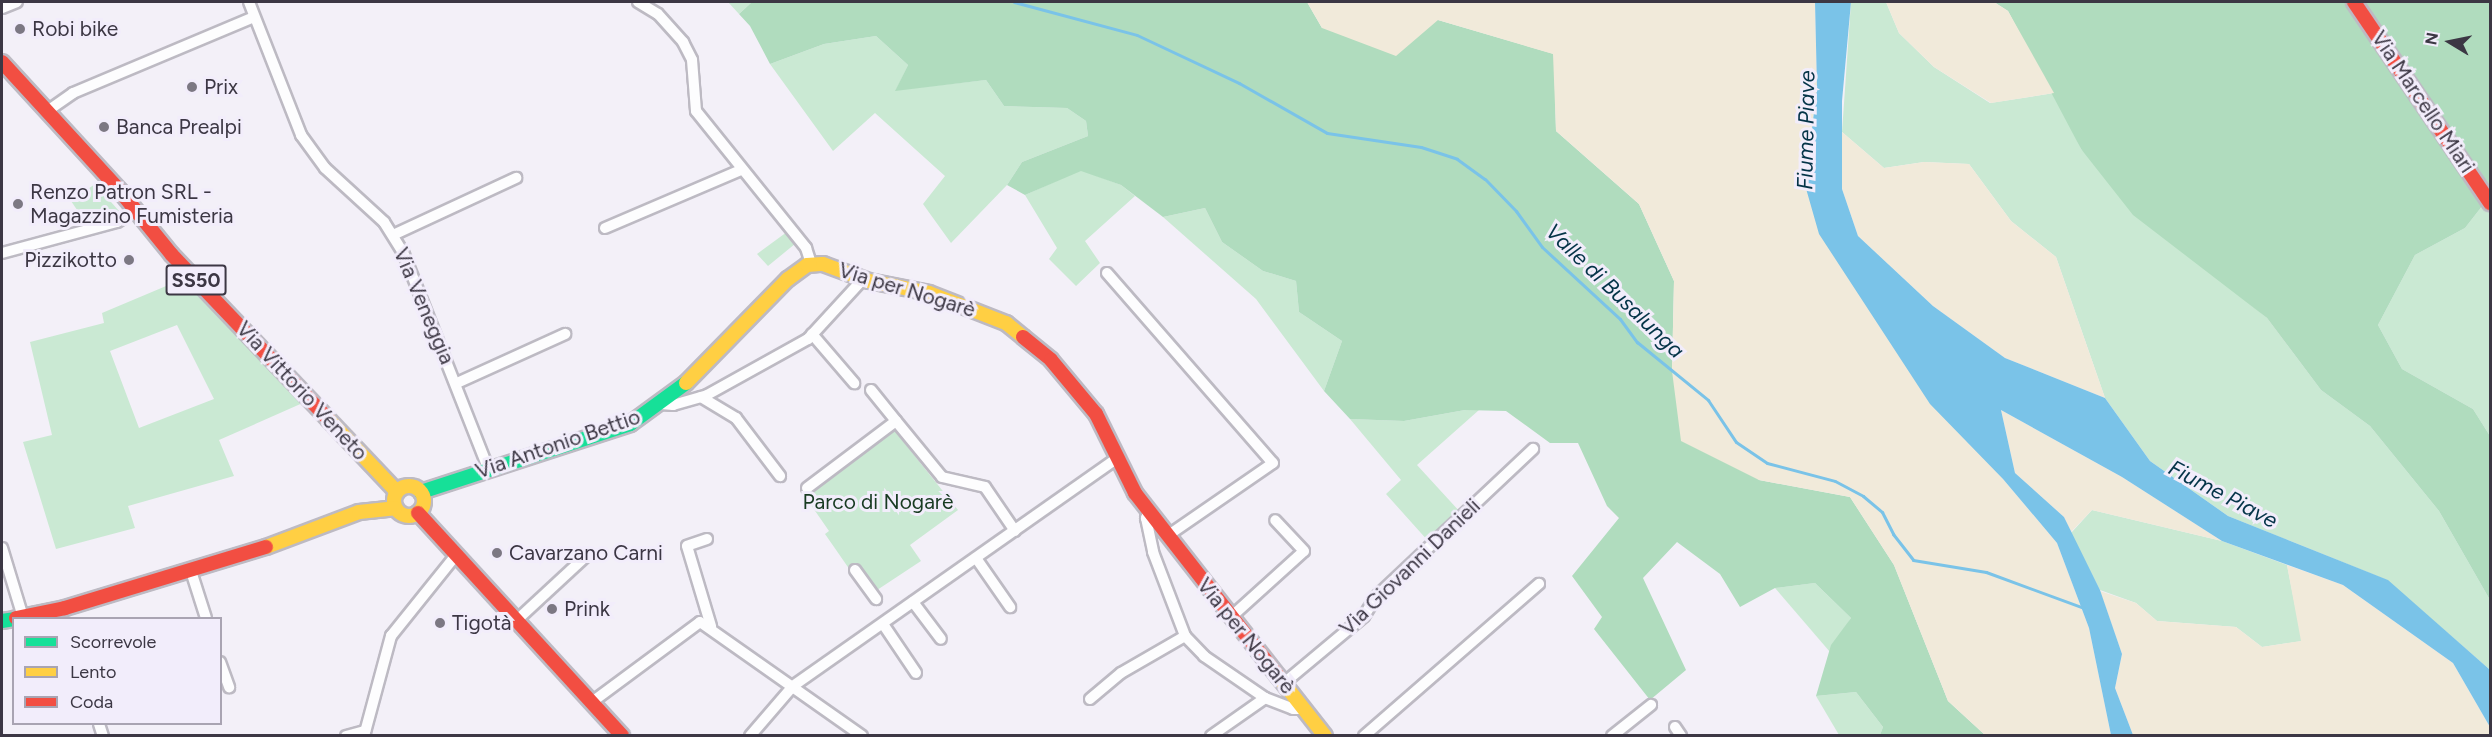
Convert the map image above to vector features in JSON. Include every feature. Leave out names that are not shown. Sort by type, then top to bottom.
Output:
[{"type":"street","points":[[2,8],[18,2]]},
{"type":"street","name":"Via Veneggia","points":[[249,2],[308,146],[393,235],[412,271],[489,470]]},
{"type":"street","points":[[638,2],[663,18],[688,51],[693,100],[700,116],[741,170],[806,248],[815,263]]},
{"type":"street","name":"Via Marcello Miari","points":[[2354,2],[2490,203]]},
{"type":"street","points":[[46,112],[73,93],[254,17]]},
{"type":"street","name":"Via Vittorio Veneto","points":[[2,62],[136,210],[172,255],[397,492]]},
{"type":"street","points":[[605,228],[741,170]]},
{"type":"street","points":[[393,235],[516,178]]},
{"type":"street","points":[[2,253],[117,222],[136,210]]},
{"type":"street","name":"Via per Nogarè","points":[[815,263],[863,279],[929,293],[1010,325],[1051,360],[1096,414],[1118,458],[1149,511],[1167,536],[1325,735]]},
{"type":"street","name":"Via Antonio Bettio","points":[[421,492],[630,424],[662,404],[696,375],[788,279],[815,263]]},
{"type":"street","points":[[1107,273],[1273,463],[1167,536]]},
{"type":"street","points":[[662,404],[673,405],[701,397],[812,334],[863,279]]},
{"type":"street","points":[[457,383],[565,334]]},
{"type":"street","points":[[812,334],[854,382]]},
{"type":"street","points":[[872,390],[942,477],[985,487],[1015,531]]},
{"type":"street","points":[[701,397],[736,418],[780,476]]},
{"type":"street","points":[[807,488],[896,421]]},
{"type":"street","name":"Via Giovanni Danieli","points":[[1284,683],[1364,616],[1376,597],[1533,449]]},
{"type":"street","points":[[750,735],[793,686],[1118,458]]},
{"type":"street","points":[[28,617],[67,613],[290,540],[352,514],[395,508],[405,516],[418,513],[424,503],[421,492],[409,486],[397,492],[395,508]]},
{"type":"street","name":"Via per Nogarè","points":[[1149,511],[1146,518],[1153,552],[1185,636],[1204,656],[1264,699],[1293,709],[1304,709]]},
{"type":"street","points":[[418,513],[622,735]]},
{"type":"street","points":[[1231,617],[1304,551],[1275,520]]},
{"type":"street","points":[[707,539],[687,546],[711,626]]},
{"type":"street","points":[[2,548],[18,617]]},
{"type":"street","points":[[346,735],[365,733],[391,636],[457,554]]},
{"type":"street","points":[[517,620],[585,557]]},
{"type":"street","points":[[976,558],[1010,607]]},
{"type":"street","points":[[855,570],[876,599]]},
{"type":"street","points":[[191,571],[206,617]]},
{"type":"street","points":[[1364,735],[1539,584]]},
{"type":"street","points":[[913,602],[941,639]]},
{"type":"street","points":[[592,702],[696,622],[711,626],[862,735]]},
{"type":"street","points":[[883,624],[916,673]]},
{"type":"street","points":[[1089,699],[1121,673],[1185,636]]},
{"type":"street","points":[[222,668],[229,687]]},
{"type":"street","points":[[1211,735],[1264,699]]},
{"type":"street","points":[[1612,735],[1651,705]]},
{"type":"green space","points":[[728,2],[752,2],[739,14]]},
{"type":"green space","points":[[752,2],[1307,2],[1322,28],[1438,20],[1554,54],[1556,131],[1639,204],[1674,281],[1672,371],[1759,480],[1850,497],[1894,565],[1948,701],[1985,735],[1880,735],[1883,727],[1856,692],[1816,696],[1831,645],[1851,618],[1815,583],[1775,588],[1740,607],[1720,574],[1677,542],[1643,578],[1686,670],[1650,700],[1594,629],[1602,617],[1572,576],[1619,518],[1607,506],[1578,443],[1550,443],[1506,411],[1465,410],[1404,421],[1350,419],[1324,391],[1342,341],[1299,312],[1296,281],[1263,271],[1222,242],[1205,208],[1163,217],[1121,185],[1081,171],[1025,195],[1007,185],[1022,162],[1088,136],[1086,121],[1067,108],[1004,106],[986,80],[895,91],[908,65],[876,36],[824,44],[770,64],[750,26],[739,14]]},
{"type":"green space","points":[[1851,2],[1886,2],[1899,33],[1934,67],[1990,103],[2054,93],[2081,149],[2202,265],[2267,318],[2321,390],[2370,426],[2439,511],[2490,600],[2489,669],[2387,580],[2228,516],[2150,461],[2105,398],[2056,257],[2011,221],[1969,164],[1924,162],[1884,168],[1842,132]]},
{"type":"green space","points":[[1994,2],[2490,2],[2490,196],[2465,228],[2415,255],[2378,325],[2402,369],[2473,409],[2490,436],[2490,600],[2439,511],[2370,426],[2321,390],[2267,318],[2133,215],[2081,149],[2008,11]]},
{"type":"green space","points":[[876,36],[908,65],[896,90],[986,80],[1004,106],[1067,108],[1086,121],[1088,136],[1022,162],[1007,185],[951,243],[923,204],[945,176],[875,113],[833,151],[770,64],[824,44]]},
{"type":"green space","points":[[1081,170],[1121,185],[1135,196],[1085,241],[1100,263],[1076,286],[1049,259],[1057,248],[1025,195]]},
{"type":"green space","points":[[95,184],[119,211],[115,219],[88,226],[71,201]]},
{"type":"green space","points":[[2490,196],[2490,436],[2473,409],[2402,369],[2378,325],[2415,255],[2465,228]]},
{"type":"green space","points":[[1205,208],[1222,242],[1263,271],[1296,281],[1299,312],[1342,341],[1324,391],[1256,299],[1163,217]]},
{"type":"green space","points":[[791,229],[801,239],[768,266],[757,254]]},
{"type":"green space","points":[[197,273],[314,398],[219,440],[234,476],[128,506],[135,528],[56,549],[23,442],[52,435],[30,342],[104,323],[102,313]],"holes":[[[177,325],[214,399],[139,428],[110,351]]]},
{"type":"green space","points":[[1465,410],[1479,410],[1417,465],[1461,513],[1429,542],[1386,494],[1401,480],[1350,419],[1404,421]]},
{"type":"green space","name":"Parco di Nogarè","points":[[890,425],[958,510],[910,545],[921,561],[868,596],[825,534],[829,531],[802,492]]},
{"type":"green space","points":[[2092,510],[2222,541],[2287,565],[2302,641],[2262,647],[2236,627],[2157,621],[2136,603],[2100,590],[2071,533]]},
{"type":"green space","points":[[1815,583],[1851,618],[1830,652],[1775,588]]},
{"type":"green space","points":[[1856,692],[1883,727],[1880,735],[1839,735],[1816,696]]},
{"type":"sand","points":[[1307,2],[1815,2],[1817,88],[1805,185],[2003,479],[2057,543],[2089,628],[2111,735],[1985,735],[1948,701],[1894,565],[1850,497],[1759,480],[1681,441],[1672,371],[1674,281],[1639,204],[1556,131],[1553,54],[1438,20],[1396,56],[1322,28]]},
{"type":"sand","points":[[1886,2],[1994,2],[2008,11],[2054,93],[1991,103],[1934,67],[1899,33]]},
{"type":"sand","points":[[1842,132],[1884,168],[1924,162],[1969,164],[2011,221],[2056,257],[2105,398],[2005,358],[1933,306],[1858,236],[1842,189]]},
{"type":"sand","points":[[2001,410],[2122,477],[2222,541],[2092,510],[2071,532],[2064,517],[2015,473]]},
{"type":"sand","points":[[2287,565],[2343,585],[2453,663],[2490,727],[2490,735],[2133,735],[2115,688],[2122,654],[2100,591],[2136,603],[2157,621],[2236,627],[2262,647],[2301,641]]},
{"type":"water","points":[[1815,2],[1851,2],[1842,101],[1842,189],[1858,236],[1933,306],[2005,358],[2105,398],[2150,461],[2228,516],[2388,580],[2489,669],[2490,727],[2453,663],[2343,585],[2222,541],[2122,477],[2001,410],[2015,473],[2064,517],[2100,590],[2122,654],[2115,688],[2133,735],[2111,735],[2089,628],[2057,543],[2003,479],[1930,404],[1819,234],[1805,185],[1817,88]]},
{"type":"waterway","name":"Valle di Busalunga","points":[[1014,2],[1137,35],[1239,83],[1327,133],[1421,147],[1457,159],[1485,179],[1516,211],[1542,247],[1620,319],[1637,342],[1708,400],[1736,442],[1767,463],[1835,481],[1863,496],[1882,512],[1893,534],[1913,560],[1986,572],[2084,608]]},
{"type":"traffic: fast","points":[[421,492],[630,424],[686,383]]},
{"type":"traffic: fast","points":[[2,621],[12,619]]},
{"type":"traffic: slow","points":[[686,383],[788,279],[807,265],[823,264],[869,281],[929,293],[1006,323],[1023,337]]},
{"type":"traffic: slow","points":[[328,419],[397,492]]},
{"type":"traffic: slow","points":[[409,486],[420,490],[424,501],[420,512],[409,516],[398,512],[394,501],[398,490],[409,486]]},
{"type":"traffic: slow","points":[[266,547],[359,512],[395,508]]},
{"type":"traffic: slow","points":[[1278,676],[1325,736]]},
{"type":"traffic: jam","points":[[2354,2],[2490,203]]},
{"type":"traffic: jam","points":[[2,62],[120,191],[172,255],[328,419]]},
{"type":"traffic: jam","points":[[1023,337],[1051,360],[1096,414],[1135,493],[1278,676]]},
{"type":"traffic: jam","points":[[418,513],[622,736]]},
{"type":"traffic: jam","points":[[21,617],[65,608],[266,547]]},
{"type":"place","name":"Robi bike","points":[[20,29]]},
{"type":"place","name":"Prix","points":[[192,87]]},
{"type":"place","name":"Banca Prealpi","points":[[104,127]]},
{"type":"place","name":"Renzo Patron SRL - Magazzino Fumisteria","points":[[18,204]]},
{"type":"place","name":"Pizzikotto","points":[[129,260]]},
{"type":"place","name":"Cavarzano Carni","points":[[497,553]]},
{"type":"place","name":"Prink","points":[[552,609]]},
{"type":"place","name":"Tigotà","points":[[440,623]]},
{"type":"water label","name":"Fiume Piave","points":[[1806,130]]},
{"type":"water label","name":"Fiume Piave","points":[[2223,494]]}]
